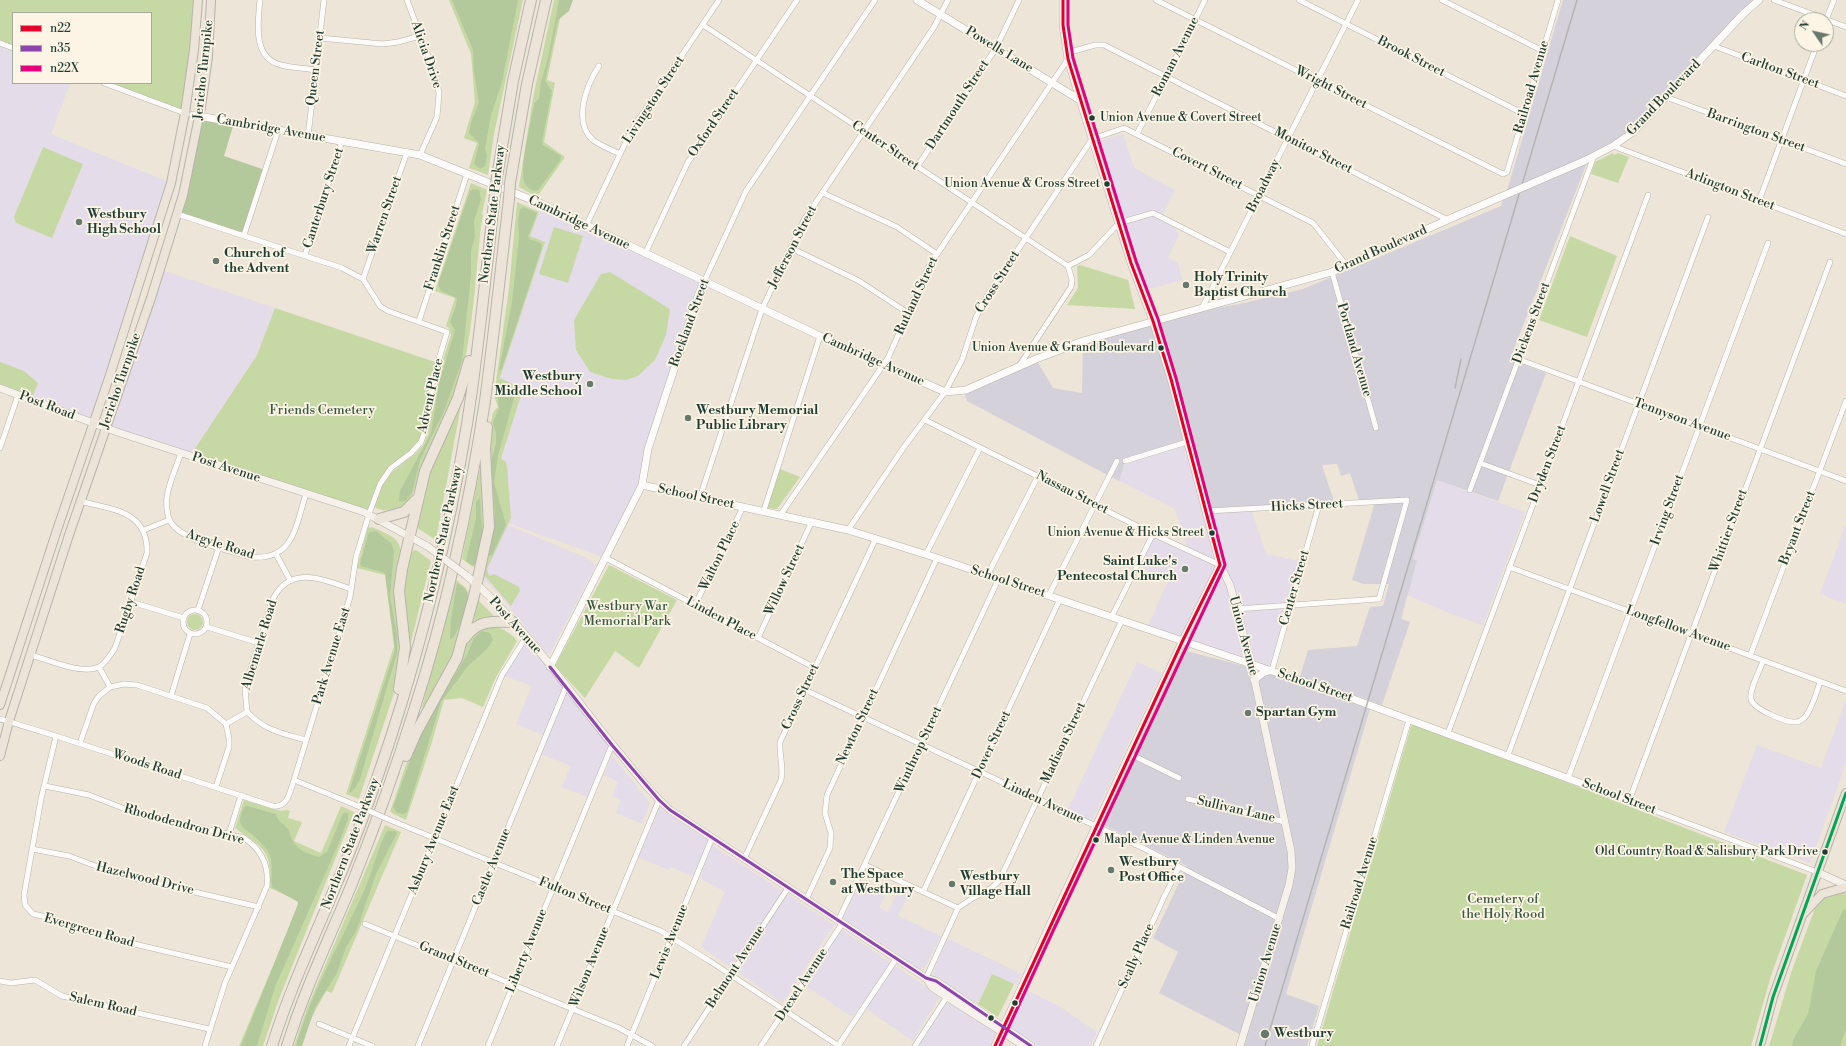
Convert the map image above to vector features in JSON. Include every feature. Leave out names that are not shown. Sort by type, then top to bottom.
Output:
[{"type":"highway","name":"Northern State Parkway","points":[[272,1046],[289,996],[360,824],[389,744],[413,664],[439,567],[463,444],[480,324],[497,177],[513,81],[531,0]]},
{"type":"highway","name":"Northern State Parkway","points":[[287,1046],[303,999],[352,885],[388,790],[420,690],[451,576],[471,482],[488,380],[510,183],[527,84],[546,0]]},
{"type":"highway","points":[[389,744],[404,667],[405,641],[399,586],[409,536],[427,465],[463,387],[480,324]]},
{"type":"highway","points":[[388,790],[407,755],[420,725],[452,670],[464,640],[477,585],[489,522],[486,449],[488,380]]},
{"type":"highway","points":[[379,520],[404,512],[418,497]]},
{"type":"highway","points":[[464,640],[472,629],[482,623],[490,621],[513,622]]},
{"type":"main road","name":"Jericho Turnpike","points":[[0,756],[9,721],[80,501],[177,214],[193,115],[194,50],[198,0]]},
{"type":"main road","name":"Jericho Turnpike","points":[[0,706],[57,530],[94,424],[147,262],[193,115],[208,57],[211,0]]},
{"type":"main road","name":"Union Avenue","points":[[1063,0],[1063,25],[1068,56],[1080,100],[1131,263],[1153,321],[1207,511],[1220,565],[1230,585],[1251,663],[1291,852],[1292,868],[1290,885],[1240,1046]]},
{"type":"main road","points":[[147,262],[160,266]]},
{"type":"main road","name":"Post Road","points":[[0,388],[94,424]]},
{"type":"main road","name":"Post Avenue","points":[[94,424],[369,514],[427,546],[467,576],[513,622],[612,745],[659,800],[670,810],[896,959],[926,978],[936,981],[949,994],[1031,1046]]},
{"type":"main road","points":[[995,1046],[1183,640],[1220,565]]},
{"type":"main road","points":[[1760,1046],[1774,997],[1846,793]]},
{"type":"main road","points":[[1817,872],[1846,886]]},
{"type":"main road","points":[[1802,915],[1822,894],[1846,886]]},
{"type":"main road","name":"Post Avenue","points":[[1002,1029],[1024,1046]]},
{"type":"street","points":[[260,0],[258,38],[264,53],[270,59],[281,65],[316,70]]},
{"type":"street","name":"Queen Street","points":[[308,136],[324,0]]},
{"type":"street","name":"Alicia Drive","points":[[407,0],[436,78],[439,97],[437,117],[420,155]]},
{"type":"street","name":"Livingston Street","points":[[586,226],[631,131],[719,0]]},
{"type":"street","name":"Oxford Street","points":[[645,254],[688,162],[797,0]]},
{"type":"street","name":"Rockland Street","points":[[550,667],[642,485],[648,449],[698,296],[746,191],[875,0]]},
{"type":"street","name":"Powells Lane","points":[[917,0],[1080,100]]},
{"type":"street","name":"Jefferson Street","points":[[700,497],[762,309],[804,220],[934,27],[948,0]]},
{"type":"street","name":"Dartmouth Street","points":[[917,167],[996,48],[1020,0]]},
{"type":"street","name":"Wright Street","points":[[1156,0],[1443,145],[1505,174]]},
{"type":"street","name":"Roman Avenue","points":[[1137,134],[1205,0]]},
{"type":"street","name":"Brook Street","points":[[1299,0],[1524,114]]},
{"type":"street","name":"Broadway","points":[[1202,308],[1358,0]]},
{"type":"street","points":[[1442,0],[1543,51]]},
{"type":"street","name":"Railroad Avenue","points":[[1505,174],[1558,0]]},
{"type":"street","name":"Grand Boulevard","points":[[945,392],[966,390],[1066,347],[1153,321],[1246,297],[1332,272],[1451,218],[1584,161],[1613,146],[1633,132],[1759,0]]},
{"type":"street","points":[[1774,0],[1805,12]]},
{"type":"street","points":[[1829,12],[1834,0]]},
{"type":"street","points":[[1834,23],[1846,27]]},
{"type":"street","name":"Center Street","points":[[703,25],[1068,266]]},
{"type":"street","points":[[320,38],[383,44],[398,42],[420,36]]},
{"type":"street","points":[[0,43],[12,48]]},
{"type":"street","name":"Monitor Street","points":[[1068,56],[1095,45],[1104,45],[1451,218]]},
{"type":"street","name":"Carlton Street","points":[[1714,46],[1846,96]]},
{"type":"street","points":[[1759,201],[1814,52]]},
{"type":"street","name":"Rutland Street","points":[[781,514],[884,364],[929,266],[1068,56]]},
{"type":"street","points":[[599,66],[590,81],[584,104],[583,120],[586,130],[592,139],[620,154]]},
{"type":"street","points":[[107,84],[193,115]]},
{"type":"street","name":"Barrington Street","points":[[1666,97],[1846,164]]},
{"type":"street","name":"Cambridge Avenue","points":[[193,115],[420,155],[542,204],[704,282],[945,392]]},
{"type":"street","name":"Covert Street","points":[[1092,139],[1124,128],[1137,134],[1313,223],[1347,266]]},
{"type":"street","points":[[244,235],[278,131]]},
{"type":"street","name":"Cross Street","points":[[848,530],[945,392],[962,360],[976,317],[987,296],[1092,139]]},
{"type":"street","name":"Canterbury Street","points":[[305,256],[342,141]]},
{"type":"street","name":"Arlington Street","points":[[1613,146],[1846,234]]},
{"type":"street","name":"Warren Street","points":[[363,279],[407,152]]},
{"type":"street","name":"Dickens Street","points":[[1470,490],[1594,156]]},
{"type":"street","name":"Franklin Street","points":[[418,321],[467,174]]},
{"type":"street","points":[[823,192],[897,227],[937,254]]},
{"type":"street","name":"Dryden Street","points":[[1448,733],[1648,195]]},
{"type":"street","points":[[1019,367],[1071,287],[1072,280],[1068,266],[1089,255],[1119,223],[1153,213],[1230,252]]},
{"type":"street","points":[[177,214],[342,268],[363,279],[380,306],[388,311],[418,321]]},
{"type":"street","name":"Lowell Street","points":[[1508,755],[1708,217]]},
{"type":"street","name":"Irving Street","points":[[1568,778],[1768,243]]},
{"type":"street","points":[[791,248],[860,281],[908,313]]},
{"type":"street","name":"Whittier Street","points":[[1628,801],[1830,262]]},
{"type":"street","name":"Portland Avenue","points":[[1332,272],[1376,428]]},
{"type":"street","name":"Advent Place","points":[[369,514],[380,484],[391,468],[411,453],[421,442],[426,428],[433,379],[447,332],[418,321]]},
{"type":"street","points":[[764,510],[820,336]]},
{"type":"street","name":"Tennyson Avenue","points":[[1518,359],[1846,481]]},
{"type":"street","points":[[0,448],[18,395]]},
{"type":"street","name":"Bryant Street","points":[[1750,656],[1846,401]]},
{"type":"street","name":"Nassau Street","points":[[924,420],[1153,534],[1220,565]]},
{"type":"street","points":[[1125,460],[1188,442]]},
{"type":"street","points":[[926,554],[980,448]]},
{"type":"street","points":[[80,501],[124,513],[131,517],[144,530],[169,520],[167,500],[168,492],[181,453]]},
{"type":"street","points":[[1049,595],[1117,462]]},
{"type":"street","points":[[1480,463],[1540,485]]},
{"type":"street","points":[[988,574],[1038,476]]},
{"type":"street","name":"School Street","points":[[642,485],[743,507],[764,510],[848,530],[988,574],[1272,670],[1448,733],[1817,872]]},
{"type":"street","points":[[306,494],[293,535],[286,545],[276,554],[290,580],[301,577],[311,577],[351,589]]},
{"type":"street","name":"Hicks Street","points":[[1207,511],[1407,500],[1379,599],[1290,605]]},
{"type":"street","name":"Center Street","points":[[1272,670],[1319,505]]},
{"type":"street","name":"Walton Place","points":[[695,605],[743,507]]},
{"type":"street","name":"Park Avenue East","points":[[288,795],[294,780],[350,597],[356,557],[369,514]]},
{"type":"street","name":"Argyle Road","points":[[169,520],[179,531],[192,538],[250,557],[264,557],[276,554]]},
{"type":"street","name":"Willow Street","points":[[758,638],[812,521]]},
{"type":"street","name":"Rugby Road","points":[[99,667],[109,657],[115,648],[131,602],[147,553],[147,542],[144,530]]},
{"type":"street","points":[[1112,616],[1153,534]]},
{"type":"street","name":"Cross Street","points":[[744,859],[781,780],[783,768],[780,742],[876,538]]},
{"type":"street","points":[[198,610],[219,547]]},
{"type":"street","name":"Linden Place","points":[[606,558],[815,668]]},
{"type":"street","name":"Newton Street","points":[[806,900],[830,848],[831,834],[825,813],[827,795],[937,558]]},
{"type":"street","name":"Longfellow Avenue","points":[[1509,567],[1846,691]]},
{"type":"street","name":"Winthrop Street","points":[[840,922],[865,865],[999,578]]},
{"type":"street","name":"Albemarle Road","points":[[247,712],[245,688],[274,596],[278,590],[290,580]]},
{"type":"street","name":"Dover Street","points":[[923,892],[1060,599]]},
{"type":"street","points":[[131,602],[184,618]]},
{"type":"street","points":[[1236,609],[1290,605]]},
{"type":"street","points":[[190,634],[185,628],[184,618],[190,611],[198,610],[206,617],[207,627]]},
{"type":"street","name":"Madison Street","points":[[958,908],[971,898],[990,889],[999,881],[1122,620]]},
{"type":"street","points":[[207,627],[259,643]]},
{"type":"street","points":[[190,634],[200,634],[207,627]]},
{"type":"street","points":[[171,696],[190,634]]},
{"type":"street","name":"Asbury Avenue East","points":[[349,1046],[502,675],[526,637]]},
{"type":"street","points":[[31,655],[75,668],[86,669],[99,667],[110,687]]},
{"type":"street","points":[[1763,661],[1751,693],[1752,702],[1756,708],[1790,721],[1798,722],[1806,717],[1820,682]]},
{"type":"street","points":[[1254,680],[1263,673],[1272,670]]},
{"type":"street","points":[[80,743],[94,703],[99,696],[110,687],[124,684],[137,685],[208,708],[226,724],[229,738],[229,748],[216,787]]},
{"type":"street","name":"Castle Avenue","points":[[418,1046],[566,687]]},
{"type":"street","name":"Linden Avenue","points":[[804,690],[1096,826],[1180,867],[1280,919]]},
{"type":"street","points":[[226,724],[247,712],[264,726],[306,740]]},
{"type":"street","name":"Woods Road","points":[[0,719],[279,806],[286,802],[288,795]]},
{"type":"street","name":"Railroad Avenue","points":[[1312,1046],[1409,720]]},
{"type":"street","name":"Evergreen Road","points":[[56,736],[32,849],[24,895],[25,905],[33,914],[51,918],[96,935],[232,967]]},
{"type":"street","name":"Liberty Avenue","points":[[488,1046],[612,745]]},
{"type":"street","points":[[1130,754],[1179,778]]},
{"type":"street","name":"Fulton Street","points":[[294,780],[661,931],[839,1046]]},
{"type":"street","name":"Rhododendron Drive","points":[[45,786],[89,795],[133,812],[244,838],[252,843],[263,858],[267,886],[220,994],[205,1046]]},
{"type":"street","points":[[229,834],[241,795]]},
{"type":"street","name":"Sullivan Lane","points":[[1188,799],[1285,822]]},
{"type":"street","name":"Wilson Avenue","points":[[557,1046],[659,800]]},
{"type":"street","name":"Lewis Avenue","points":[[627,1046],[712,838]]},
{"type":"street","name":"Hazelwood Drive","points":[[32,849],[69,856],[117,874],[259,907]]},
{"type":"street","points":[[865,865],[958,908],[926,978]]},
{"type":"street","name":"Scally Place","points":[[1096,1046],[1164,897],[1180,867]]},
{"type":"street","name":"Belmont Avenue","points":[[684,1046],[788,888]]},
{"type":"street","name":"Drexel Avenue","points":[[761,1046],[840,922]]},
{"type":"street","name":"Grand Street","points":[[365,924],[573,1009],[632,1035],[652,1046]]},
{"type":"street","points":[[839,1046],[896,959]]},
{"type":"street","name":"Salem Road","points":[[0,981],[11,983],[35,980],[62,996],[210,1030]]},
{"type":"street","points":[[915,1046],[949,994]]},
{"type":"street","points":[[319,1024],[372,1046]]},
{"type":"shaded area","points":[[1563,0],[1753,0],[1624,135],[1590,155],[1510,359],[1546,373],[1498,501],[1437,480],[1413,559],[1417,561],[1401,619],[1410,622],[1382,705],[1358,696],[1356,703],[1370,709],[1286,994],[1319,1006],[1307,1046],[1244,1046],[1247,1038],[1159,993],[1178,952],[1153,938],[1187,866],[1104,825],[1186,651],[1252,668],[1255,680],[1263,673],[1299,680],[1308,650],[1357,646],[1370,607],[1383,606],[1389,584],[1364,584],[1352,580],[1375,502],[1360,503],[1350,473],[1341,476],[1337,464],[1322,465],[1335,504],[1207,511],[1187,442],[1125,461],[1119,481],[967,401],[965,394],[966,390],[1036,359],[1053,388],[1082,393],[1083,341],[1159,319],[1244,303],[1303,289],[1501,206],[1509,184]]},
{"type":"shaded area","name":"Westbury High School","points":[[0,43],[12,48],[12,84],[70,84],[51,134],[171,183],[94,424],[0,388]]},
{"type":"shaded area","points":[[1123,134],[1134,168],[1175,190],[1163,213],[1179,235],[1168,257],[1178,263],[1182,280],[1145,290],[1096,142]]},
{"type":"shaded area","name":"Westbury Middle School","points":[[542,204],[704,282],[659,414],[642,485],[606,558],[505,522],[495,481],[523,388],[500,379],[545,242],[530,236]]},
{"type":"shaded area","points":[[159,269],[275,308],[257,355],[190,456],[105,428]]},
{"type":"shaded area","points":[[1187,442],[1251,509],[1266,554],[1303,562],[1272,670],[1147,628],[1168,581],[1137,565],[1153,534],[1188,550],[1175,509],[1119,481],[1125,461]]},
{"type":"shaded area","points":[[1437,480],[1525,512],[1483,625],[1456,616],[1407,595],[1417,561],[1413,559]]},
{"type":"shaded area","points":[[505,524],[587,558],[596,565],[550,653],[547,654],[504,600],[484,579],[483,575]]},
{"type":"shaded area","points":[[1846,524],[1846,604],[1820,594]]},
{"type":"shaded area","points":[[526,637],[612,745],[590,798],[562,787],[571,766],[539,753],[545,736],[516,724],[532,686],[502,675]]},
{"type":"shaded area","points":[[1137,662],[1162,673],[1092,821],[1068,809]]},
{"type":"shaded area","points":[[1846,699],[1846,764],[1810,863],[1724,832],[1757,745],[1821,768]]},
{"type":"shaded area","points":[[612,755],[650,803],[642,824],[616,813],[621,800],[612,796],[618,782],[604,775]]},
{"type":"shaded area","points":[[659,808],[708,840],[693,876],[670,867],[669,870],[638,857]]},
{"type":"shaded area","points":[[712,845],[834,925],[782,1003],[701,947],[725,892],[700,878]]},
{"type":"shaded area","points":[[860,883],[885,896],[879,908],[888,912],[900,887],[910,892],[898,916],[941,936],[923,971],[843,918]]},
{"type":"shaded area","points":[[841,929],[940,996],[913,1041],[861,1005],[852,1017],[804,985]]},
{"type":"shaded area","points":[[947,938],[1021,974],[1016,985],[992,974],[978,1004],[932,975]]},
{"type":"shaded area","points":[[1024,989],[1059,1006],[1097,1032],[1090,1046],[1038,1046],[1007,1026]]},
{"type":"shaded area","points":[[948,1001],[996,1031],[990,1046],[918,1046]]},
{"type":"green space","points":[[0,0],[198,0],[185,113],[107,84],[152,84],[152,12],[12,12],[12,48],[0,43]]},
{"type":"green space","points":[[449,0],[523,0],[494,134],[488,175],[469,168],[477,143],[464,138],[475,102],[471,54]]},
{"type":"green space","points":[[452,0],[518,0],[502,82],[491,115],[485,148],[487,156],[485,166],[480,169],[474,164],[479,143],[469,133],[479,102],[474,73],[473,50]]},
{"type":"green space","points":[[554,0],[564,0],[547,80],[555,83],[544,142],[565,157],[537,197],[519,187],[533,98]]},
{"type":"green space","points":[[559,0],[573,0],[569,11],[558,20],[545,81],[552,91],[542,141],[543,145],[561,156],[560,161],[538,190],[531,190],[524,181],[523,174],[526,143],[534,104],[539,98],[541,82],[548,58]]},
{"type":"green space","points":[[200,117],[234,123],[224,156],[265,170],[244,235],[177,214]]},
{"type":"green space","points":[[43,147],[83,164],[52,238],[16,223],[14,217]]},
{"type":"green space","points":[[1613,153],[1614,155],[1618,153],[1629,157],[1618,183],[1591,174],[1595,162]]},
{"type":"green space","points":[[471,183],[487,190],[482,214],[467,352],[457,392],[450,409],[428,451],[411,497],[401,508],[393,512],[392,510],[381,510],[374,507],[383,483],[392,472],[416,453],[424,444],[428,434],[437,377],[451,335],[449,328],[446,326],[455,298],[435,291]]},
{"type":"green space","points":[[473,189],[479,190],[481,199],[474,221],[475,236],[471,251],[471,275],[462,361],[444,411],[420,460],[412,493],[405,501],[400,502],[400,491],[431,433],[439,383],[455,330],[450,322],[456,306],[457,298],[441,291],[438,284],[470,191]]},
{"type":"green space","points":[[517,202],[539,212],[530,236],[545,242],[500,378],[523,389],[501,459],[505,461],[507,465],[511,518],[487,569],[489,576],[494,574],[519,587],[520,591],[511,606],[483,574],[489,433],[493,412],[498,407],[494,396],[509,288]]},
{"type":"green space","points":[[523,207],[537,213],[528,237],[531,240],[541,243],[542,247],[502,368],[499,371],[512,302],[519,237],[518,219],[520,210]]},
{"type":"green space","points":[[554,227],[583,236],[568,283],[539,274]]},
{"type":"green space","points":[[1570,236],[1617,256],[1587,337],[1539,320]]},
{"type":"green space","points":[[1080,265],[1128,280],[1135,309],[1067,305],[1078,288],[1077,266]]},
{"type":"green space","points":[[610,272],[670,309],[666,335],[655,360],[638,376],[626,380],[612,379],[590,372],[576,350],[574,320],[601,274]]},
{"type":"green space","name":"Friends Cemetery","points":[[275,308],[438,363],[426,428],[421,442],[391,468],[380,484],[369,514],[190,456],[257,355]]},
{"type":"green space","points":[[0,362],[24,371],[38,383],[31,401],[0,388]]},
{"type":"green space","points":[[500,383],[505,384],[515,395],[498,455],[494,482],[506,525],[492,555],[489,556],[495,513],[491,461],[496,444],[496,433],[493,423],[499,408],[497,391]]},
{"type":"green space","points":[[458,403],[461,405],[436,540],[416,527],[421,490]]},
{"type":"green space","points":[[481,463],[486,521],[479,556],[473,567],[462,559]]},
{"type":"green space","points":[[780,469],[800,477],[777,509],[767,508]]},
{"type":"green space","points":[[480,498],[484,538],[475,565],[473,566],[466,561],[476,518],[476,502]]},
{"type":"green space","points":[[368,526],[394,538],[400,549],[402,549],[395,584],[401,647],[397,684],[359,799],[346,794],[394,646],[385,575],[357,568]]},
{"type":"green space","points":[[376,531],[391,543],[394,551],[390,597],[397,634],[397,653],[360,779],[350,793],[349,792],[395,650],[385,573],[361,566],[360,564],[368,535],[370,532]]},
{"type":"green space","points":[[416,550],[431,561],[409,650],[401,589],[410,552]]},
{"type":"green space","name":"Westbury War Memorial Park","points":[[609,565],[677,600],[639,668],[615,651],[585,698],[555,666]]},
{"type":"green space","points":[[456,580],[465,587],[470,595],[456,652],[426,708],[422,707]]},
{"type":"green space","points":[[457,583],[467,592],[468,603],[453,638],[450,639],[451,620]]},
{"type":"green space","points":[[478,600],[495,617],[471,624]]},
{"type":"green space","points":[[195,614],[201,616],[203,622],[201,628],[195,630],[189,628],[187,622],[189,616]]},
{"type":"green space","points":[[496,626],[508,632],[517,641],[496,677],[483,707],[462,698],[444,700],[432,742],[406,820],[390,812],[414,741],[465,644],[477,628]]},
{"type":"green space","points":[[482,631],[490,633],[493,640],[487,649],[468,666],[441,702],[407,812],[404,814],[397,813],[393,807],[421,731],[467,655],[474,638]]},
{"type":"green space","name":"Cemetery of the Holy Rood","points":[[1415,724],[1807,875],[1771,976],[1751,1046],[1317,1046],[1411,726]]},
{"type":"green space","points":[[244,800],[281,811],[290,811],[288,818],[302,822],[294,841],[321,853],[341,806],[354,812],[279,999],[263,1046],[239,1046],[300,902],[270,888],[270,868],[263,849],[235,828]]},
{"type":"green space","points":[[247,806],[276,814],[279,820],[288,829],[295,845],[298,848],[306,853],[319,857],[327,852],[343,813],[348,813],[348,819],[341,838],[275,987],[257,1046],[241,1046],[298,902],[272,887],[272,863],[269,854],[266,848],[244,828],[240,822],[244,807]]},
{"type":"green space","points":[[385,825],[401,832],[332,993],[326,991],[307,1026],[302,1046],[294,1046],[307,1008]]},
{"type":"green space","points":[[387,831],[395,831],[397,833],[376,874],[357,929],[346,947],[337,973],[315,1008],[302,1046],[296,1046],[310,1005],[366,886]]},
{"type":"green space","points":[[1831,892],[1846,893],[1846,1046],[1769,1046],[1792,970],[1817,903]]},
{"type":"green space","points":[[1846,909],[1846,1029],[1840,1046],[1792,1046],[1793,1040],[1808,1014],[1816,971],[1842,912]]},
{"type":"green space","points":[[992,974],[1014,984],[998,1017],[978,1004]]},
{"type":"railway","points":[[1265,1046],[1577,0]]},
{"type":"railway","points":[[1455,388],[1461,359]]},
{"type":"transit line","name":"n22","points":[[1063,0],[1063,25],[1068,59],[1131,263],[1153,321],[1171,379],[1220,565]]},
{"type":"transit line","name":"n22X","points":[[1000,1046],[1225,565],[1176,378],[1158,319],[1136,261],[1073,58],[1068,25],[1068,0]]},
{"type":"transit line","name":"n22","points":[[995,1046],[1183,640],[1220,565]]},
{"type":"transit line","name":"n35","points":[[550,667],[612,745],[659,800],[670,810],[926,978],[936,981],[1031,1046]]},
{"type":"transit line","points":[[1760,1046],[1773,997],[1846,793]]},
{"type":"place","name":"Union Avenue & Covert Street","points":[[1092,118]]},
{"type":"place","name":"Union Avenue & Cross Street","points":[[1107,184]]},
{"type":"place","name":"Westbury High School","points":[[79,222]]},
{"type":"place","name":"Church of the Advent","points":[[216,261]]},
{"type":"place","name":"Holy Trinity Baptist Church","points":[[1186,285]]},
{"type":"place","name":"Union Avenue & Grand Boulevard","points":[[1161,348]]},
{"type":"place","name":"Westbury Middle School","points":[[590,384]]},
{"type":"place","name":"Westbury Memorial Public Library","points":[[688,418]]},
{"type":"place","name":"Union Avenue & Hicks Street","points":[[1212,533]]},
{"type":"place","name":"Saint Luke's Pentecostal Church","points":[[1185,569]]},
{"type":"place","name":"Spartan Gym","points":[[1248,713]]},
{"type":"place","name":"Maple Avenue & Linden Avenue","points":[[1096,840]]},
{"type":"place","name":"Old Country Road & Salisbury Park Drive","points":[[1825,852]]},
{"type":"place","name":"Westbury Post Office","points":[[1111,870]]},
{"type":"place","name":"The Space at Westbury","points":[[833,882]]},
{"type":"place","name":"Westbury Village Hall","points":[[952,884]]},
{"type":"place","name":"Westbury","points":[[1265,1034]]}]
